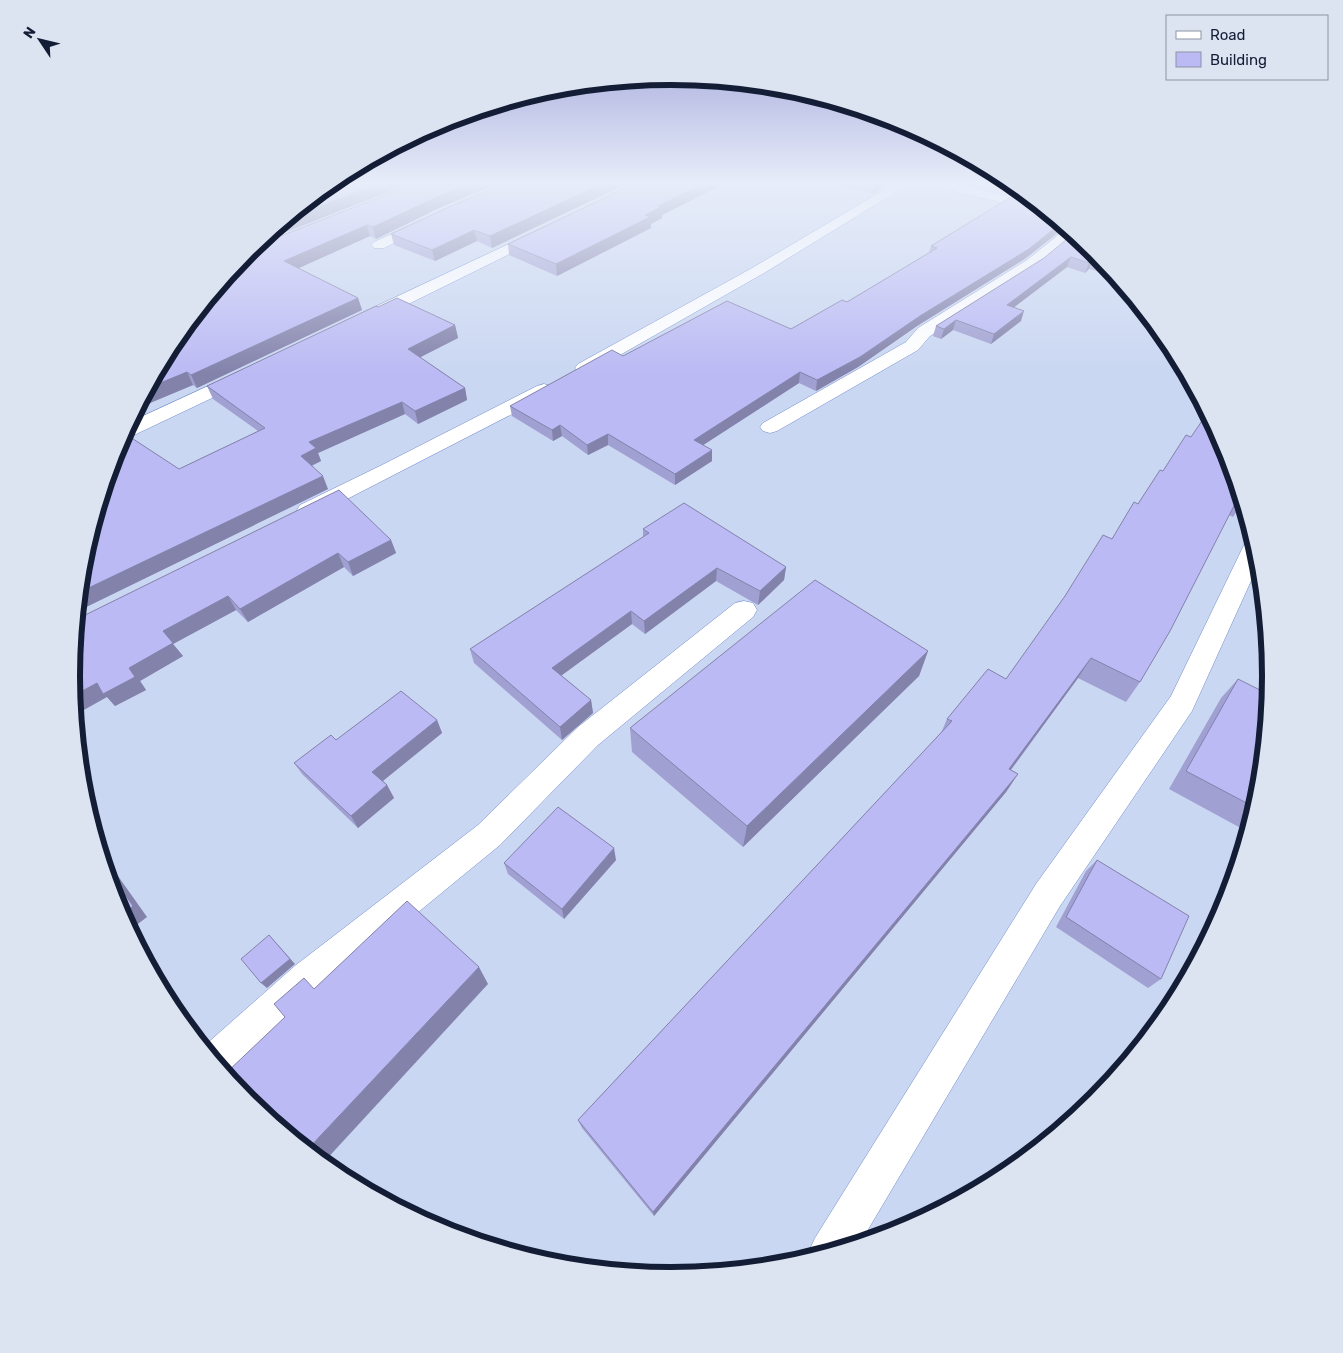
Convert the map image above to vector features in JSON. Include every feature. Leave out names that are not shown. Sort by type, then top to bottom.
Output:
[{"type":"street","points":[[349,326],[511,247]]},
{"type":"street","points":[[770,427],[912,346],[924,332],[1033,263],[1052,247]]},
{"type":"street","points":[[135,427],[259,369]]},
{"type":"street","points":[[287,521],[390,470],[568,377]]},
{"type":"street","points":[[835,1245],[1048,895],[1182,703],[1251,556]]},
{"type":"street","points":[[219,1058],[309,978],[489,835],[588,736],[744,610]]},
{"type":"lane","points":[[568,377],[797,247]]},
{"type":"building","points":[[265,247],[316,247],[284,261],[358,298],[191,375],[187,372],[157,384],[202,316],[227,286]]},
{"type":"building","points":[[425,247],[438,247],[432,250]]},
{"type":"building","points":[[516,247],[590,247],[556,264]]},
{"type":"building","points":[[934,247],[1031,247],[920,316],[860,357],[817,380],[800,372],[694,440],[712,450],[675,474],[608,434],[587,445],[560,425],[552,430],[510,406],[612,350],[623,356],[727,301],[791,329],[842,300],[847,302],[937,248]]},
{"type":"building","points":[[1057,247],[1078,247],[1092,260],[1089,263],[1071,257],[1007,305],[1024,311],[994,334],[956,320],[944,329],[936,326],[1044,258]]},
{"type":"building","points":[[397,298],[455,325],[408,349],[465,388],[415,411],[402,402],[309,442],[316,448],[301,456],[323,476],[87,589],[100,523],[111,486],[131,437],[179,469],[265,428],[207,386],[376,306],[378,307]]},
{"type":"building","points":[[1204,418],[1218,450],[1236,501],[1170,631],[1140,682],[1091,658],[1009,769],[1018,774],[653,1212],[578,1120],[952,721],[947,719],[988,669],[1006,679],[1065,596],[1103,535],[1112,539],[1134,502],[1138,504],[1160,470],[1163,471],[1186,435],[1191,437]]},
{"type":"building","points":[[339,490],[391,540],[348,562],[338,553],[240,609],[228,596],[163,631],[173,643],[129,668],[135,677],[103,694],[97,683],[80,692],[83,616]]},
{"type":"building","points":[[684,503],[786,567],[760,591],[717,568],[644,621],[631,611],[552,668],[591,700],[560,727],[470,649],[649,533],[643,529]]},
{"type":"building","points":[[815,580],[928,651],[747,826],[630,728]]},
{"type":"building","points":[[1238,679],[1263,691],[1258,754],[1249,804],[1186,771]]},
{"type":"building","points":[[401,691],[437,720],[372,772],[387,785],[351,816],[294,763],[331,735],[336,740]]},
{"type":"building","points":[[558,807],[614,848],[562,909],[504,863]]},
{"type":"building","points":[[1097,860],[1189,916],[1161,979],[1066,917]]},
{"type":"building","points":[[118,884],[133,906],[128,910]]},
{"type":"building","points":[[407,901],[479,967],[311,1146],[253,1095],[230,1070],[285,1017],[274,1004],[304,978],[314,989]]},
{"type":"building","points":[[269,935],[290,959],[261,983],[241,959]]}]
